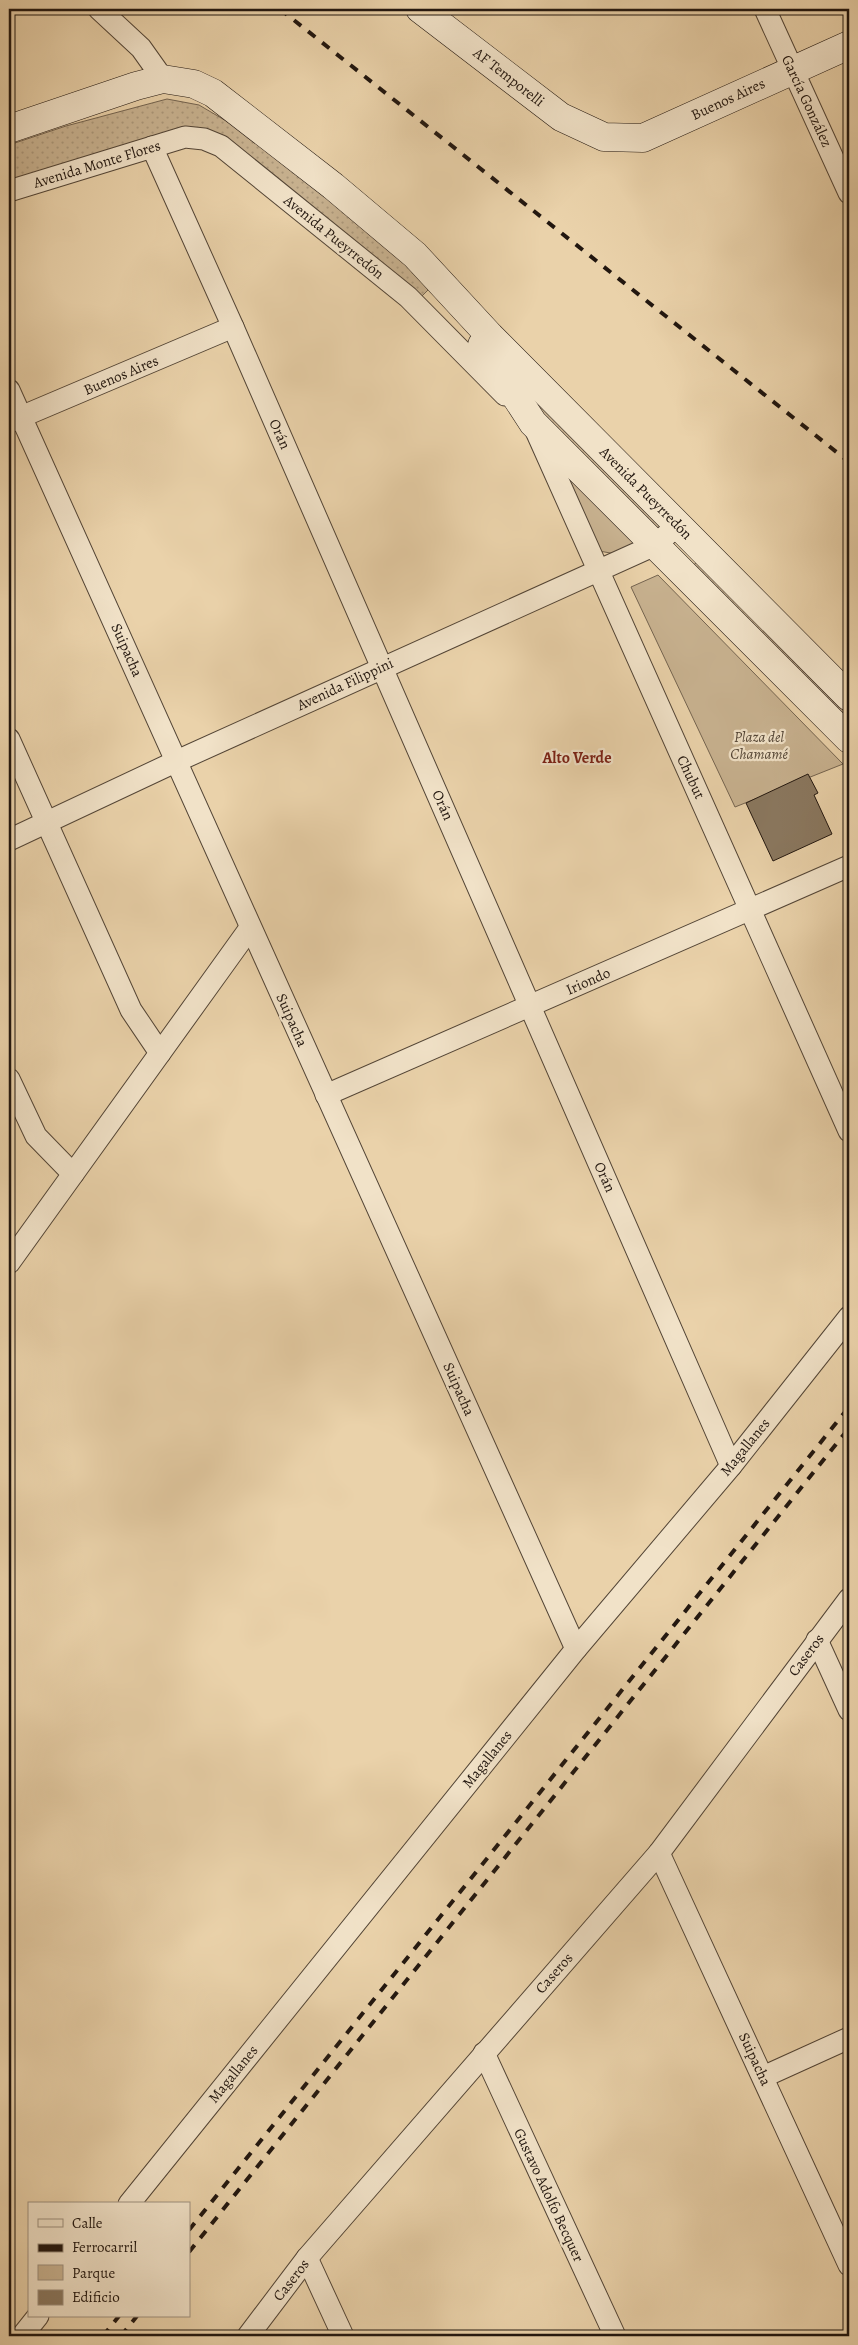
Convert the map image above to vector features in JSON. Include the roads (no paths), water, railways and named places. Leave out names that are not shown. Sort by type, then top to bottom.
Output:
[{"type":"street","points":[[9,129],[136,86],[163,80],[141,48],[99,9]]},
{"type":"street","name":"AF Temporelli","points":[[420,9],[561,117],[604,137]]},
{"type":"street","name":"García González","points":[[765,9],[849,193]]},
{"type":"street","name":"Buenos Aires","points":[[604,137],[643,138],[849,45]]},
{"type":"street","name":"Avenida Pueyrredón","points":[[163,80],[194,84],[213,93],[333,186],[414,255],[490,336],[849,698]]},
{"type":"street","name":"Avenida Pueyrredón","points":[[185,137],[204,139],[221,146],[408,298],[849,739]]},
{"type":"street","name":"Avenida Monte Flores","points":[[9,191],[185,137]]},
{"type":"street","name":"Orán","points":[[152,147],[233,327],[731,1466]]},
{"type":"street","name":"Avenida Pueyrredón","points":[[444,287],[533,423]]},
{"type":"street","name":"Buenos Aires","points":[[15,420],[233,327]]},
{"type":"street","name":"Suipacha","points":[[9,390],[15,420],[177,761],[250,928],[576,1649]]},
{"type":"street","name":"Chubut","points":[[533,423],[596,570],[751,908],[849,1131]]},
{"type":"street","name":"Avenida Filippini","points":[[9,840],[382,667],[655,545],[678,525]]},
{"type":"street","points":[[9,739],[131,1010],[160,1053]]},
{"type":"street","name":"Iriondo","points":[[326,1095],[849,866]]},
{"type":"street","points":[[9,1263],[250,928]]},
{"type":"street","points":[[9,1080],[36,1136],[73,1174]]},
{"type":"street","name":"Magallanes","points":[[130,2202],[576,1649],[731,1466],[849,1317]]},
{"type":"street","name":"Caseros","points":[[248,2336],[307,2258],[659,1853],[849,1599]]},
{"type":"street","points":[[817,1640],[849,1710]]},
{"type":"street","name":"Suipacha","points":[[659,1853],[849,2265]]},
{"type":"street","points":[[763,2077],[849,2038]]},
{"type":"street","name":"Gustavo Adolfo Becquer","points":[[484,2053],[615,2336]]},
{"type":"street","points":[[307,2258],[343,2336]]},
{"type":"street","points":[[22,2336],[36,2318]]},
{"type":"railway","points":[[280,9],[849,462]]},
{"type":"railway","points":[[190,2229],[849,1407]]},
{"type":"railway","points":[[190,2251],[849,1428]]},
{"type":"railway","points":[[103,2336],[117,2318]]},
{"type":"railway","points":[[121,2336],[135,2318]]},
{"type":"district","name":"Alto Verde","points":[[577,758]]},
{"type":"park label","name":"Plaza del Chamamé","points":[[759,746]]}]
